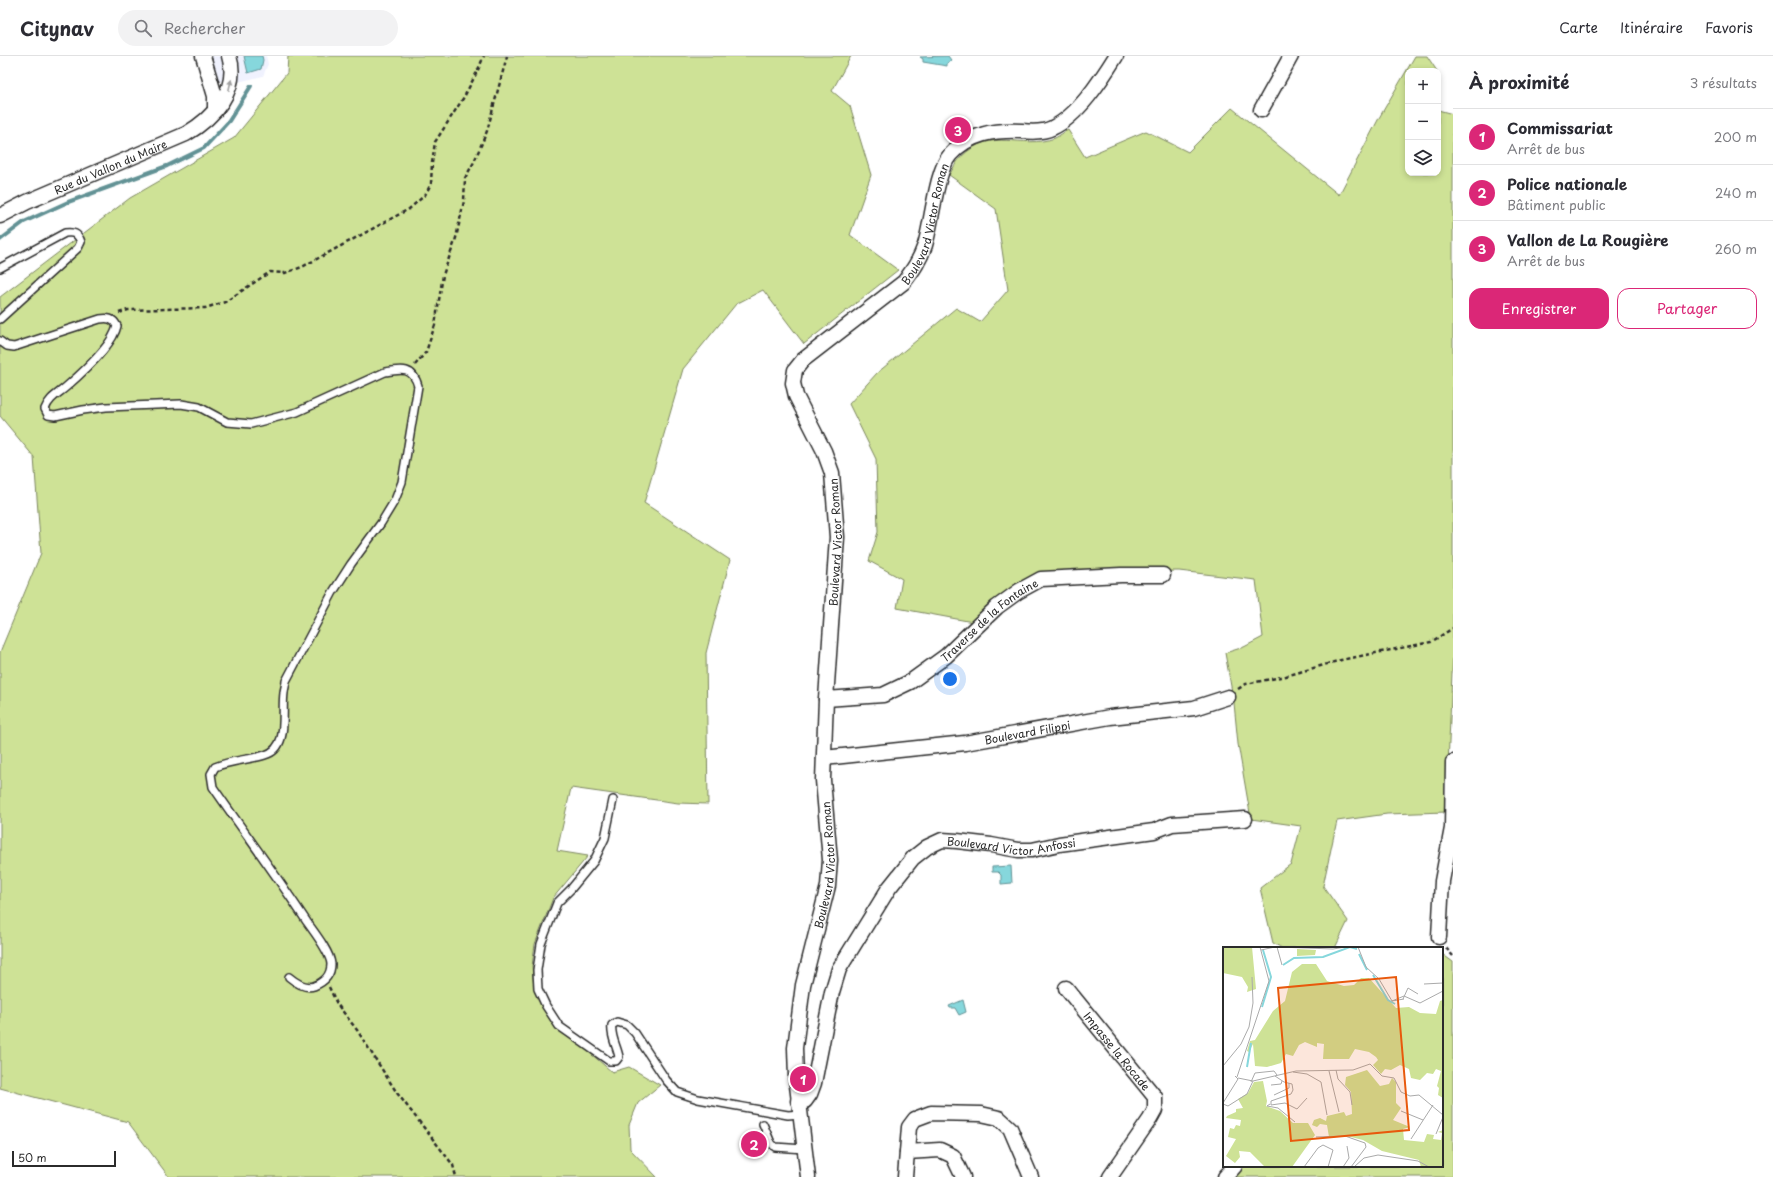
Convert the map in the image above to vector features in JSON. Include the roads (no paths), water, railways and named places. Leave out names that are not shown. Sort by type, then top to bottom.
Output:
[{"type":"street","points":[[203,56],[215,96],[215,109]]},
{"type":"street","name":"Rue du Vallon du Maire","points":[[0,216],[27,202],[186,134],[202,124],[227,96],[231,82],[232,65],[229,56]]},
{"type":"street","name":"Boulevard Victor Roman","points":[[808,1177],[799,1108],[795,1048],[803,984],[828,886],[830,860],[823,780],[826,699],[837,537],[832,473],[824,451],[796,396],[793,383],[796,370],[803,360],[904,282],[916,266],[925,245],[941,175],[949,156],[966,141],[983,133],[1003,131],[1031,132],[1050,129],[1064,121],[1102,78],[1116,56]]},
{"type":"street","points":[[1261,110],[1291,56]]},
{"type":"street","name":"Traverse de la Fontaine","points":[[826,699],[883,695],[910,682],[946,656],[998,607],[1019,591],[1042,579],[1121,575],[1163,575]]},
{"type":"street","name":"Boulevard Filippi","points":[[824,758],[965,743],[1110,717],[1194,708],[1228,697]]},
{"type":"street","points":[[1440,937],[1442,881],[1452,828],[1453,762]]},
{"type":"street","name":"Boulevard Victor Anfossi","points":[[799,1108],[810,1094],[814,1083],[832,992],[839,969],[888,888],[913,858],[927,847],[942,840],[991,845],[1018,850],[1032,850],[1059,844],[1154,830],[1172,824],[1245,819]]},
{"type":"street","name":"Impasse la Rocade","points":[[1066,988],[1155,1097],[1155,1110],[1150,1119],[1110,1177]]},
{"type":"street","points":[[905,1177],[909,1127],[915,1119],[922,1115],[931,1113],[981,1114],[998,1118],[1010,1128],[1031,1177]]},
{"type":"street","points":[[907,1152],[940,1150],[953,1156],[963,1177]]},
{"type":"street","points":[[1226,1177],[1234,1167]]},
{"type":"lane","points":[[0,268],[65,233],[73,232],[79,236],[81,242],[78,248],[0,319]]},
{"type":"lane","points":[[0,341],[7,346],[14,347],[108,318],[114,321],[117,326],[112,340],[66,387],[48,402],[45,409],[48,415],[55,416],[106,407],[181,404],[199,407],[227,422],[251,424],[297,412],[386,372],[400,370],[409,372],[415,377],[418,386],[402,482],[395,500],[388,512],[332,592],[286,681],[284,693],[283,730],[280,743],[275,751],[266,755],[222,764],[215,767],[211,774],[213,786],[322,945],[331,963],[330,973],[324,982],[311,987],[298,983],[289,977]]},
{"type":"lane","points":[[613,800],[605,838],[594,860],[571,889],[557,903],[542,944],[537,970],[538,990],[546,1006],[559,1026],[609,1061],[616,1062],[619,1057],[618,1048],[611,1033],[612,1025],[617,1022],[627,1025],[635,1033],[666,1080],[677,1092],[698,1099],[788,1114],[799,1108]]},
{"type":"lane","points":[[763,1124],[771,1143],[775,1147],[804,1149]]},
{"type":"water","points":[[244,56],[262,56],[263,60],[261,69],[248,73]]},
{"type":"water","points":[[948,56],[951,60],[947,63],[947,66],[923,62],[923,59],[920,57]]},
{"type":"water","points":[[1011,866],[1012,883],[1001,884],[1001,875],[998,872],[992,872],[992,867]]},
{"type":"water","points":[[963,1000],[966,1012],[959,1015],[955,1008],[950,1008],[949,1006]]},
{"type":"waterway","points":[[0,240],[24,222],[68,202],[167,166],[204,148],[229,121],[251,86]]},
{"type":"place","name":"Vallon de La Rougière","points":[[958,130]]},
{"type":"place","name":"Commissariat","points":[[803,1079]]},
{"type":"place","name":"Police nationale","points":[[754,1144]]}]
